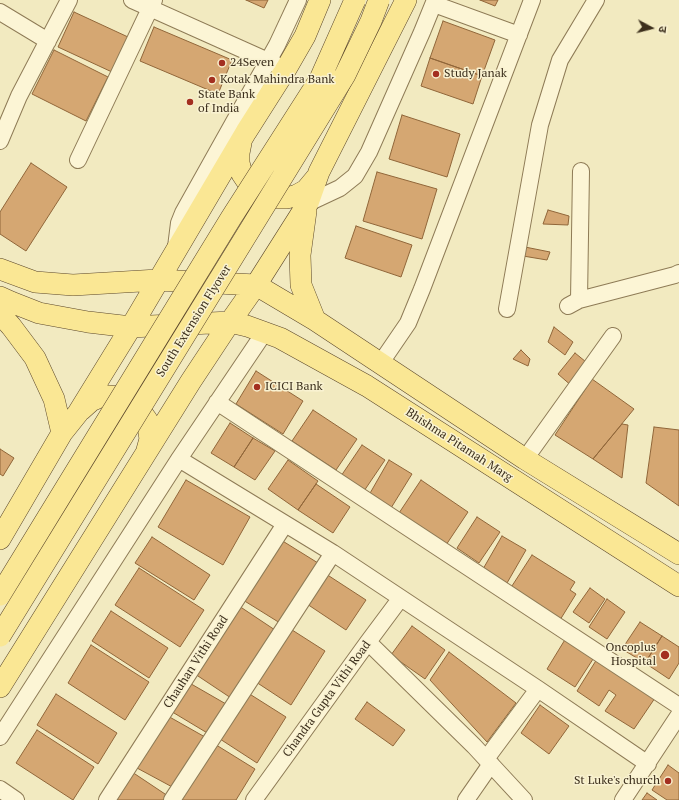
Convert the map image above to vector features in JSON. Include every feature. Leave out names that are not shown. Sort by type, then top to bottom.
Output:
[{"type":"main road","points":[[320,0],[305,36],[277,65],[241,142],[239,163],[242,174],[248,183],[265,196],[286,198],[297,195],[306,190],[314,182],[406,0]]},
{"type":"main road","name":"South Extension Flyover","points":[[0,595],[231,218],[320,79],[355,0]]},
{"type":"main road","name":"South Extension Flyover","points":[[0,636],[345,75],[371,21],[379,0]]},
{"type":"main road","points":[[78,413],[131,327],[246,132]]},
{"type":"main road","points":[[306,353],[320,324],[301,286],[300,255],[308,202],[319,172]]},
{"type":"main road","points":[[0,687],[144,457],[308,202]]},
{"type":"main road","points":[[0,269],[35,282],[73,285],[158,280],[256,285]]},
{"type":"main road","points":[[58,316],[73,285]]},
{"type":"main road","name":"Bhishma Pitamah Marg","points":[[256,285],[320,324],[525,459],[679,554]]},
{"type":"main road","name":"Bhishma Pitamah Marg","points":[[0,297],[39,313],[88,322],[131,327],[230,322],[247,326],[280,338],[367,386],[679,586]]},
{"type":"main road","points":[[0,314],[35,358],[54,399],[62,433]]},
{"type":"main road","points":[[0,539],[62,433],[84,406],[91,400],[109,396],[128,400],[136,405],[147,420],[149,429],[149,443],[144,457]]},
{"type":"street","points":[[0,141],[19,96],[69,0]]},
{"type":"street","points":[[132,0],[153,4],[277,65]]},
{"type":"street","points":[[175,252],[179,223],[184,213],[277,65],[281,38],[298,0]]},
{"type":"street","points":[[380,364],[408,323],[420,296],[532,0]]},
{"type":"street","points":[[507,309],[540,125],[560,60],[596,0]]},
{"type":"street","points":[[308,202],[340,188],[355,176],[369,152],[434,2],[519,35]]},
{"type":"street","points":[[78,160],[153,4]]},
{"type":"street","points":[[0,12],[48,41]]},
{"type":"street","points":[[581,171],[574,303],[678,274]]},
{"type":"street","points":[[0,736],[179,459],[264,332]]},
{"type":"street","points":[[525,459],[613,336]]},
{"type":"street","points":[[217,402],[679,706]]},
{"type":"street","points":[[179,459],[332,553],[400,599],[538,688],[648,764]]},
{"type":"street","name":"Chauhan Vithi Road","points":[[107,800],[285,524]]},
{"type":"street","points":[[172,800],[332,553]]},
{"type":"street","name":"Chandra Gupta Vithi Road","points":[[254,800],[400,599]]},
{"type":"street","points":[[368,642],[524,800]]},
{"type":"street","points":[[466,800],[488,762],[538,688]]},
{"type":"street","points":[[624,800],[679,715]]},
{"type":"street","points":[[0,789],[16,800]]},
{"type":"building","points":[[246,0],[268,0],[264,8]]},
{"type":"building","points":[[480,0],[498,0],[495,6]]},
{"type":"building","points":[[74,12],[128,37],[112,72],[58,47]]},
{"type":"building","points":[[443,21],[495,40],[482,76],[430,58]]},
{"type":"building","points":[[154,27],[232,60],[218,94],[140,61]]},
{"type":"building","points":[[54,50],[108,77],[86,121],[32,94]]},
{"type":"building","points":[[430,58],[482,76],[473,104],[421,86]]},
{"type":"building","points":[[402,115],[460,134],[447,177],[389,159]]},
{"type":"building","points":[[31,163],[67,187],[26,251],[0,234],[0,212]]},
{"type":"building","points":[[377,172],[437,189],[422,239],[363,221]]},
{"type":"building","points":[[548,210],[569,216],[568,225],[543,224]]},
{"type":"building","points":[[356,226],[412,245],[401,277],[345,258]]},
{"type":"building","points":[[520,246],[550,252],[547,260],[517,255]]},
{"type":"building","points":[[554,327],[573,342],[565,355],[548,342]]},
{"type":"building","points":[[521,350],[530,359],[528,366],[513,359]]},
{"type":"building","points":[[575,353],[591,366],[573,387],[558,374]]},
{"type":"building","points":[[256,371],[303,401],[283,434],[236,404]]},
{"type":"building","points":[[592,379],[634,409],[593,459],[555,435]]},
{"type":"building","points":[[313,410],[357,439],[336,470],[292,441]]},
{"type":"building","points":[[230,423],[253,438],[234,467],[211,453]]},
{"type":"building","points":[[622,424],[628,425],[622,478],[593,459]]},
{"type":"building","points":[[654,427],[679,430],[679,506],[646,483]]},
{"type":"building","points":[[253,438],[275,451],[255,480],[234,467]]},
{"type":"building","points":[[362,445],[385,460],[364,491],[341,476]]},
{"type":"building","points":[[0,449],[14,458],[3,476],[0,474]]},
{"type":"building","points":[[288,460],[318,481],[298,510],[268,489]]},
{"type":"building","points":[[389,460],[412,474],[391,508],[369,495]]},
{"type":"building","points":[[186,480],[250,517],[223,565],[158,527]]},
{"type":"building","points":[[421,480],[468,512],[446,545],[399,513]]},
{"type":"building","points":[[316,484],[350,507],[333,533],[298,510]]},
{"type":"building","points":[[477,517],[500,532],[479,563],[457,548]]},
{"type":"building","points":[[502,536],[526,550],[507,583],[483,569]]},
{"type":"building","points":[[152,537],[210,575],[194,600],[135,563]]},
{"type":"building","points":[[281,540],[318,563],[280,623],[243,600]]},
{"type":"building","points":[[532,555],[575,582],[570,590],[576,594],[560,620],[510,589]]},
{"type":"building","points":[[139,568],[204,610],[180,647],[115,605]]},
{"type":"building","points":[[326,574],[366,600],[346,630],[307,604]]},
{"type":"building","points":[[590,588],[605,599],[589,623],[573,612]]},
{"type":"building","points":[[607,599],[625,612],[607,639],[589,627]]},
{"type":"building","points":[[239,606],[275,630],[231,698],[195,674]]},
{"type":"building","points":[[111,611],[168,648],[149,678],[92,641]]},
{"type":"building","points":[[640,622],[662,636],[645,663],[622,649]]},
{"type":"building","points":[[412,626],[445,650],[425,679],[391,655]]},
{"type":"building","points":[[289,628],[325,651],[291,705],[256,682]]},
{"type":"building","points":[[662,636],[679,647],[679,663],[669,679],[645,663]]},
{"type":"building","points":[[566,638],[595,656],[575,687],[547,669]]},
{"type":"building","points":[[91,645],[149,682],[125,720],[68,683]]},
{"type":"building","points":[[449,652],[516,703],[487,742],[430,680]]},
{"type":"building","points":[[597,659],[655,698],[634,729],[605,711],[616,695],[609,690],[599,706],[577,691]]},
{"type":"building","points":[[186,681],[226,704],[209,734],[169,710]]},
{"type":"building","points":[[248,693],[286,717],[257,763],[220,739]]},
{"type":"building","points":[[56,694],[117,733],[98,764],[37,725]]},
{"type":"building","points":[[367,702],[405,730],[393,746],[355,719]]},
{"type":"building","points":[[540,705],[569,726],[549,754],[521,733]]},
{"type":"building","points":[[166,715],[205,737],[176,789],[137,768]]},
{"type":"building","points":[[37,730],[94,767],[73,800],[16,763]]},
{"type":"building","points":[[213,743],[255,769],[236,800],[180,800]]},
{"type":"building","name":"St Luke's church","points":[[668,765],[679,773],[679,800],[667,800],[652,790]]},
{"type":"building","points":[[132,772],[168,796],[165,800],[114,800]]},
{"type":"building","points":[[647,793],[657,800],[642,800]]},
{"type":"place","name":"24Seven","points":[[222,63]]},
{"type":"place","name":"Study Janak","points":[[436,74]]},
{"type":"place","name":"Kotak Mahindra Bank","points":[[212,80]]},
{"type":"place","name":"State Bank of India","points":[[190,102]]},
{"type":"place","name":"ICICI Bank","points":[[257,387]]},
{"type":"place","name":"Oncoplus Hospital","points":[[665,655]]},
{"type":"place","name":"St Luke's church","points":[[668,781]]}]
